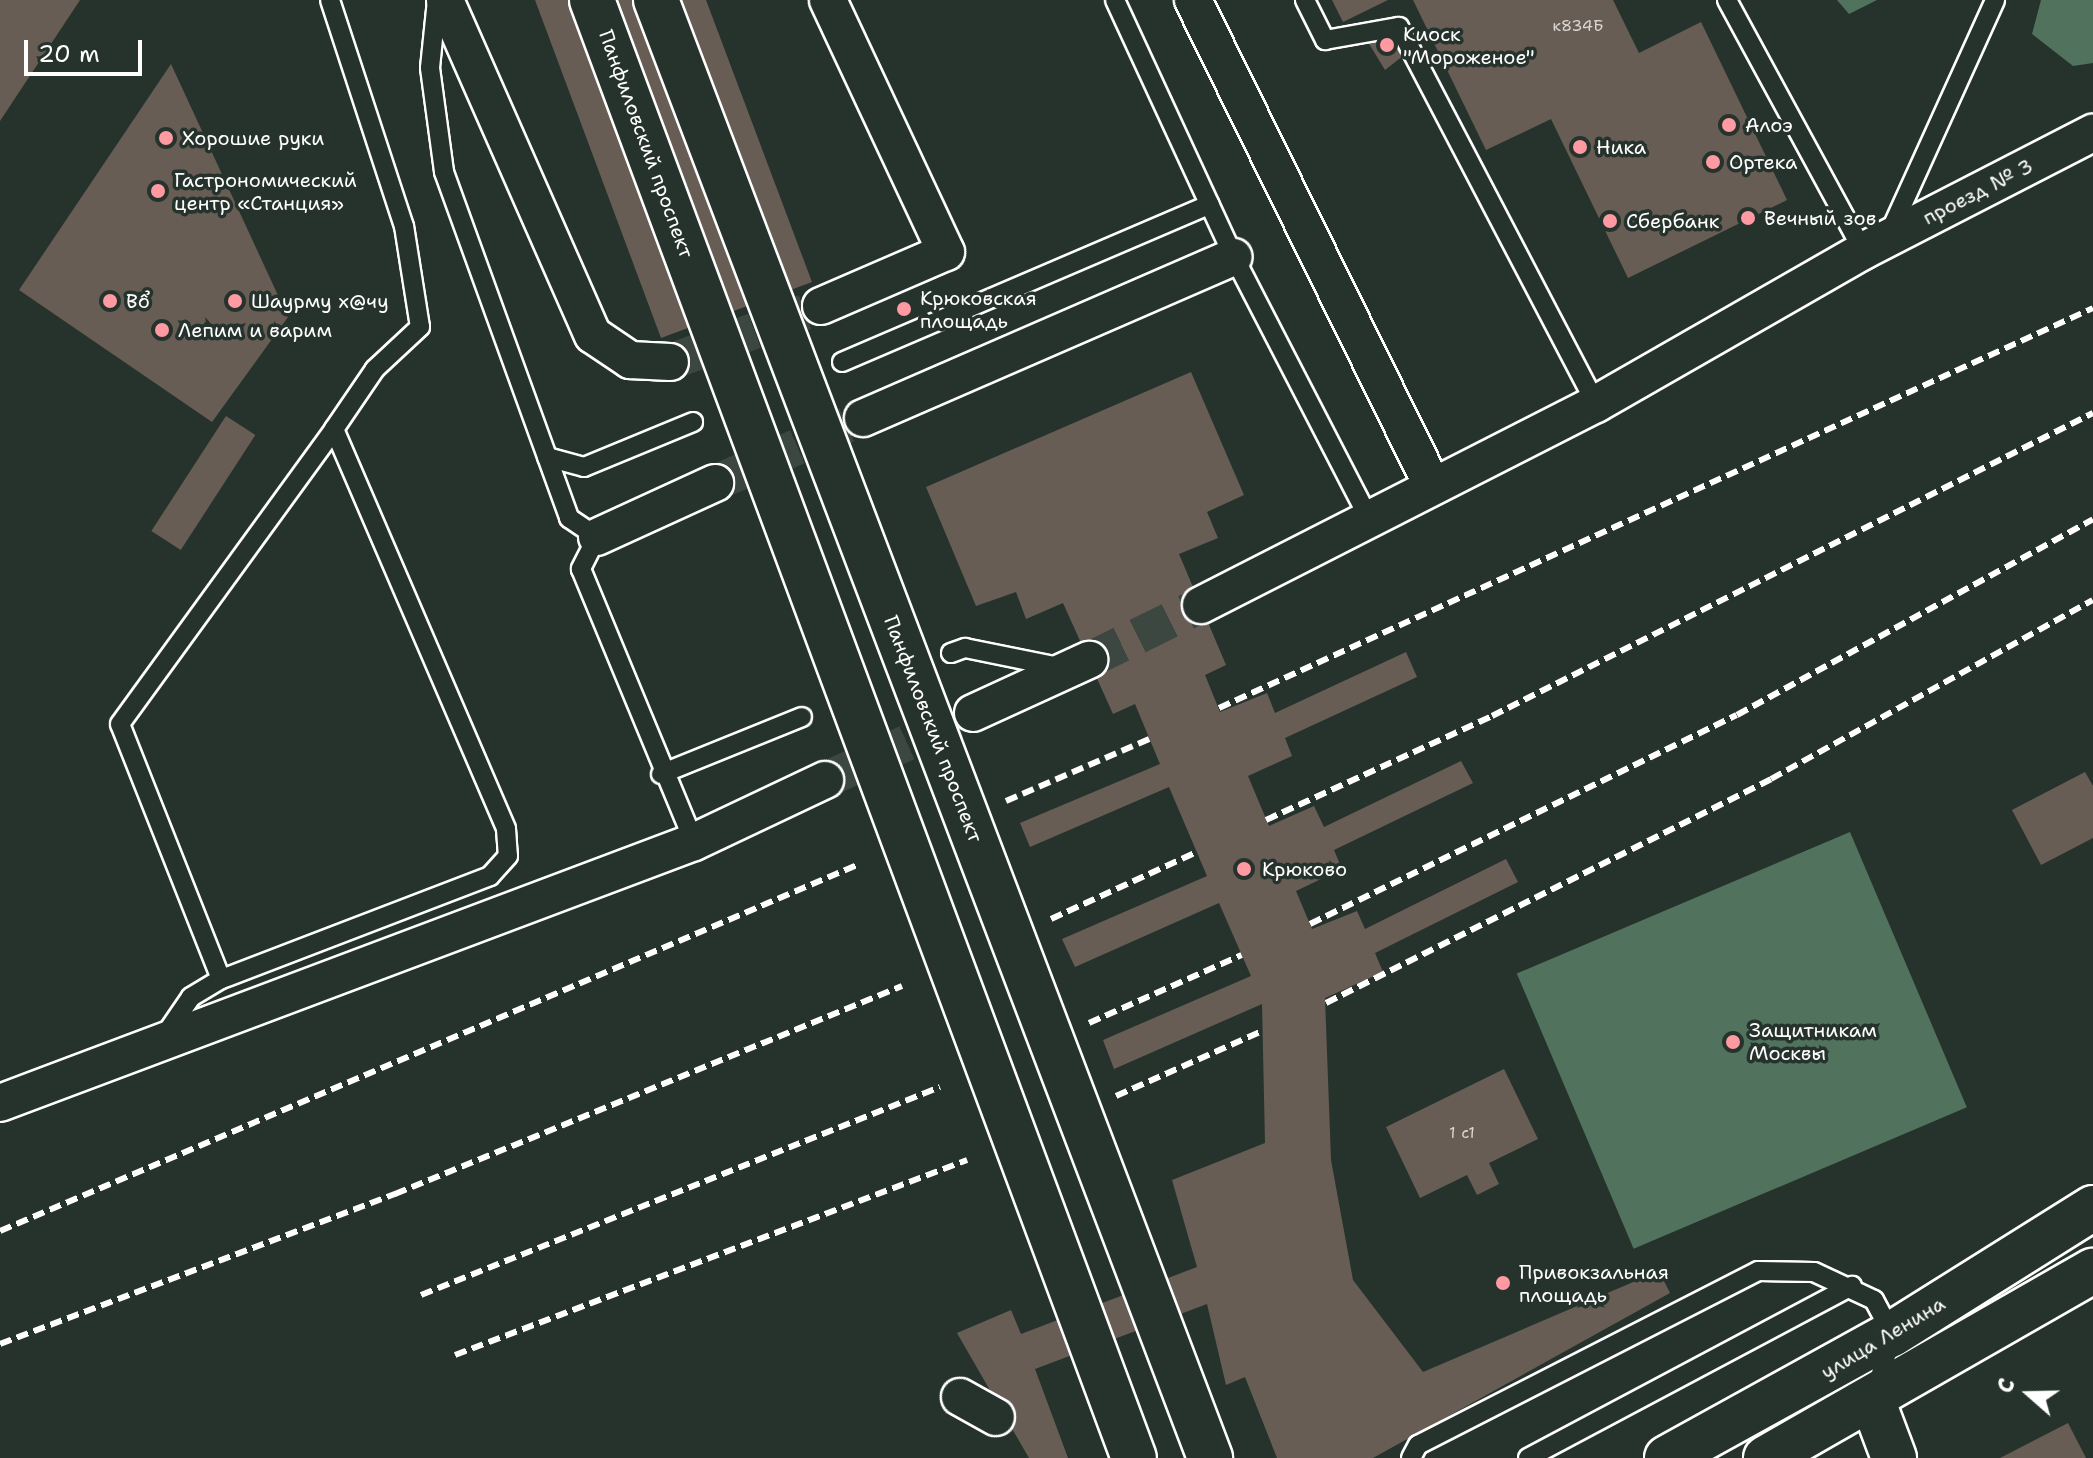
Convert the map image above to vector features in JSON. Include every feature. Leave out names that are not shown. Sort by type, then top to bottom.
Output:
[{"type":"main road","name":"Панфиловский проспект","points":[[592,0],[1134,1458]]},
{"type":"main road","name":"Панфиловский проспект","points":[[656,0],[1210,1458]]},
{"type":"main road","name":"улица Ленина","points":[[1667,1458],[1892,1334],[2093,1208]]},
{"type":"main road","points":[[1766,1458],[1873,1402],[2093,1271]]},
{"type":"main road","points":[[1815,1378],[1873,1402],[1894,1458]]},
{"type":"street","points":[[445,0],[593,335],[630,360],[670,362]]},
{"type":"street","points":[[821,306],[946,252],[828,0]]},
{"type":"street","points":[[1193,0],[1432,485]]},
{"type":"street","name":"проезд № 3","points":[[1201,605],[1596,404],[1875,245],[2093,133]]},
{"type":"street","points":[[863,418],[1234,257]]},
{"type":"street","points":[[597,537],[715,483]]},
{"type":"street","points":[[973,713],[1079,665]]},
{"type":"street","points":[[0,1103],[694,842],[825,780]]},
{"type":"street","points":[[960,1397],[996,1417]]},
{"type":"lane","points":[[221,979],[120,724],[375,369],[420,327],[404,226],[330,0]]},
{"type":"lane","points":[[437,0],[430,68],[444,172],[569,518],[597,537],[581,569],[661,774],[694,842]]},
{"type":"lane","points":[[1115,0],[1234,257],[1370,521]]},
{"type":"lane","points":[[1305,0],[1325,40],[1399,27],[1596,404]]},
{"type":"lane","points":[[1727,0],[1875,245]]},
{"type":"lane","points":[[1875,245],[1995,0]]},
{"type":"lane","points":[[842,362],[1210,204]]},
{"type":"lane","points":[[547,457],[584,467],[693,422]]},
{"type":"lane","points":[[161,1040],[191,997],[221,979],[490,876],[508,856],[506,829],[334,429]]},
{"type":"lane","points":[[951,653],[965,648],[1079,665]]},
{"type":"lane","points":[[661,774],[802,717]]},
{"type":"lane","points":[[1411,1458],[1418,1445],[1735,1278],[1782,1267],[1852,1286],[1874,1300],[1892,1334],[1873,1402]]},
{"type":"lane","points":[[1528,1458],[1852,1286]]},
{"type":"green space","points":[[1837,0],[1877,0],[1849,14]]},
{"type":"green space","points":[[2041,0],[2093,0],[2093,63],[2073,66],[2032,34]]},
{"type":"green space","points":[[1850,832],[1967,1107],[1634,1249],[1517,973]]},
{"type":"building","points":[[0,0],[80,0],[0,121]]},
{"type":"building","points":[[535,0],[706,0],[812,282],[661,338]]},
{"type":"building","points":[[1332,0],[1388,0],[1343,22]]},
{"type":"building","points":[[1413,0],[1613,0],[1639,53],[1701,22],[1787,200],[1628,278],[1551,119],[1486,150]]},
{"type":"building","name":"Киоск \"Мороженое\"","points":[[1397,30],[1408,52],[1385,70],[1365,37]]},
{"type":"building","name":"Гастрономический центр «Станция»","points":[[171,64],[288,317],[212,422],[19,290]]},
{"type":"building","points":[[1191,372],[1244,495],[1207,512],[1218,538],[1179,554],[1226,665],[1205,675],[1220,712],[1267,693],[1275,713],[1406,652],[1417,677],[1285,738],[1292,756],[1248,776],[1269,826],[1314,806],[1324,827],[1461,761],[1473,783],[1334,850],[1342,869],[1296,891],[1312,929],[1357,911],[1365,929],[1506,859],[1518,882],[1375,953],[1383,972],[1325,998],[1331,1160],[1353,1280],[1423,1372],[1659,1271],[1670,1293],[1373,1458],[1277,1458],[1245,1377],[1226,1385],[1207,1304],[1035,1369],[1068,1458],[1029,1458],[957,1333],[1011,1310],[1021,1334],[1197,1267],[1172,1180],[1265,1143],[1262,1004],[1114,1069],[1103,1040],[1251,976],[1219,903],[1075,967],[1062,939],[1207,876],[1169,787],[1030,847],[1020,823],[1160,764],[1135,704],[1113,714],[1063,603],[1026,619],[1016,592],[976,606],[926,487]]},
{"type":"building","points":[[226,416],[255,435],[181,550],[151,531]]},
{"type":"building","points":[[2085,772],[2093,786],[2093,838],[2041,865],[2012,810]]},
{"type":"building","points":[[1504,1069],[1538,1139],[1489,1163],[1499,1184],[1477,1195],[1467,1175],[1420,1198],[1386,1127]]},
{"type":"building","points":[[2068,1423],[2086,1458],[2000,1458]]},
{"type":"tunnel","points":[[670,362],[821,306]]},
{"type":"tunnel","points":[[715,483],[863,418]]},
{"type":"tunnel","points":[[1089,660],[1201,605]]},
{"type":"tunnel","points":[[825,780],[973,713]]},
{"type":"railway","points":[[1219,708],[2093,308]]},
{"type":"railway","points":[[1266,820],[1492,716],[2093,413]]},
{"type":"railway","points":[[1310,924],[1737,715],[2093,519]]},
{"type":"railway","points":[[1326,1003],[1771,779],[2093,600]]},
{"type":"railway","points":[[1006,801],[1149,739]]},
{"type":"railway","points":[[1051,919],[1197,852]]},
{"type":"railway","points":[[0,1231],[857,865]]},
{"type":"railway","points":[[1089,1023],[1242,955]]},
{"type":"railway","points":[[0,1344],[395,1194],[902,986]]},
{"type":"railway","points":[[1116,1096],[1262,1031]]},
{"type":"railway","points":[[421,1295],[940,1087]]},
{"type":"railway","points":[[455,1355],[967,1160]]},
{"type":"place","name":"Киоск \"Мороженое\"","points":[[1387,45]]},
{"type":"place","name":"Алоэ","points":[[1729,125]]},
{"type":"place","name":"Хорошие руки","points":[[166,138]]},
{"type":"place","name":"Ника","points":[[1580,147]]},
{"type":"place","name":"Ортека","points":[[1713,162]]},
{"type":"place","name":"Гастрономический центр «Станция»","points":[[158,191]]},
{"type":"place","name":"Вечный зов","points":[[1748,218]]},
{"type":"place","name":"Сбербанк","points":[[1610,221]]},
{"type":"place","name":"Bổ","points":[[110,301]]},
{"type":"place","name":"Шаурму х@чу","points":[[235,301]]},
{"type":"place","name":"Крюковская площадь","points":[[904,309]]},
{"type":"place","name":"Лепим и варим","points":[[162,330]]},
{"type":"place","name":"Крюково","points":[[1244,869]]},
{"type":"place","name":"Защитникам Москвы","points":[[1733,1042]]},
{"type":"place","name":"Привокзальная площадь","points":[[1503,1283]]}]
